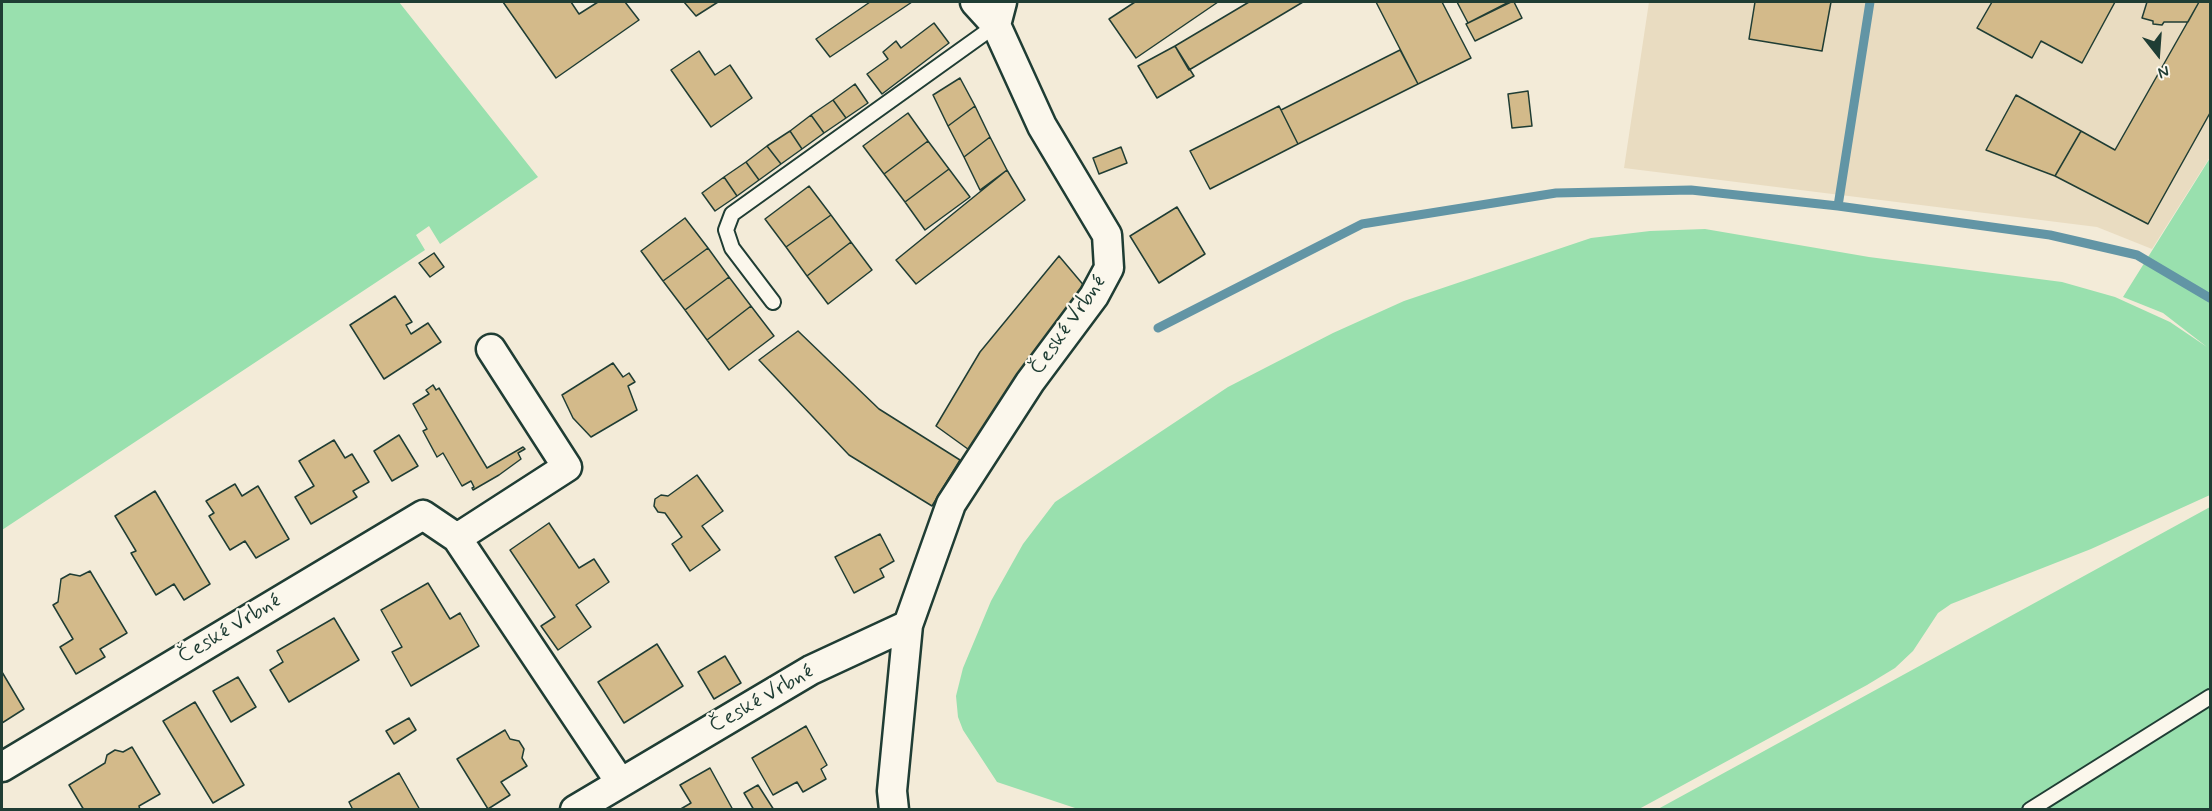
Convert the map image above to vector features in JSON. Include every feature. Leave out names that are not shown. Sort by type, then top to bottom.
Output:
[{"type":"street","name":"České Vrbné","points":[[894,810],[892,791],[908,625],[951,504],[1030,382],[1094,296],[1109,267],[1107,235],[1042,126],[999,13],[975,2]]},
{"type":"street","points":[[457,538],[567,467],[491,349]]},
{"type":"street","name":"České Vrbné","points":[[2,767],[423,515],[457,538],[620,782]]},
{"type":"street","name":"České Vrbné","points":[[575,810],[811,670],[908,625]]},
{"type":"lane","points":[[773,302],[732,248],[726,230],[732,214],[999,13]]},
{"type":"lane","points":[[2030,810],[2211,697]]},
{"type":"shaded area","points":[[1649,2],[2210,2],[2210,157],[2152,249],[2097,227],[1624,168]]},
{"type":"green space","points":[[2,2],[399,2],[538,177],[440,244],[429,226],[416,235],[425,250],[2,530]]},
{"type":"green space","points":[[2210,158],[2210,495],[2091,549],[1951,604],[1938,613],[1913,651],[1895,668],[1639,809],[1078,809],[997,782],[963,730],[958,717],[956,696],[963,668],[991,601],[1023,544],[1055,502],[1228,387],[1333,333],[1404,301],[1591,238],[1650,231],[1705,229],[1869,257],[2062,282],[2115,297],[2170,322],[2207,347],[2163,313],[2123,297]]},
{"type":"green space","points":[[2210,507],[2210,809],[1658,809]]},
{"type":"building","points":[[503,2],[571,2],[579,14],[598,2],[625,2],[639,20],[556,78]]},
{"type":"building","points":[[684,2],[718,2],[696,16]]},
{"type":"building","points":[[870,2],[912,2],[830,57],[816,39]]},
{"type":"building","points":[[1135,2],[1218,2],[1136,58],[1109,19]]},
{"type":"building","points":[[1249,2],[1303,2],[1189,70],[1175,46]]},
{"type":"building","points":[[1376,2],[1442,2],[1471,58],[1418,84]]},
{"type":"building","points":[[1457,2],[1509,2],[1468,23]]},
{"type":"building","points":[[1514,2],[1522,18],[1475,41],[1466,24]]},
{"type":"building","points":[[1755,2],[1831,2],[1822,51],[1749,39]]},
{"type":"building","points":[[1992,2],[2115,2],[2082,63],[2041,41],[2032,58],[1977,28]]},
{"type":"building","points":[[2147,2],[2199,2],[2188,22],[2164,22],[2162,25],[2153,24],[2153,21],[2142,18]]},
{"type":"building","points":[[2199,2],[2210,2],[2210,113],[2148,224],[2055,176],[2081,131],[2115,150]]},
{"type":"building","points":[[934,23],[949,43],[882,94],[867,74],[888,59],[883,52],[896,41],[901,48]]},
{"type":"building","points":[[1175,46],[1194,76],[1157,98],[1138,66]]},
{"type":"building","points":[[1400,50],[1418,84],[1298,144],[1281,110]]},
{"type":"building","points":[[699,51],[715,75],[730,65],[752,98],[711,127],[671,70]]},
{"type":"building","points":[[960,78],[975,106],[948,126],[933,95]]},
{"type":"building","points":[[855,84],[868,103],[846,118],[833,100]]},
{"type":"building","points":[[1528,91],[1532,126],[1512,128],[1508,94]]},
{"type":"building","points":[[2016,95],[2081,131],[2055,176],[1986,150]]},
{"type":"building","points":[[833,100],[846,118],[824,133],[811,115]]},
{"type":"building","points":[[975,106],[990,137],[964,157],[948,126]]},
{"type":"building","points":[[1279,106],[1298,144],[1210,189],[1190,151]]},
{"type":"building","points":[[908,113],[928,141],[884,174],[863,146]]},
{"type":"building","points":[[811,115],[824,133],[802,149],[790,131]]},
{"type":"building","points":[[790,131],[802,149],[781,164],[767,146]]},
{"type":"building","points":[[990,137],[1007,170],[980,190],[964,157]]},
{"type":"building","points":[[928,141],[949,169],[905,202],[884,174]]},
{"type":"building","points":[[767,146],[781,164],[759,180],[746,162]]},
{"type":"building","points":[[1121,147],[1127,163],[1099,174],[1093,158]]},
{"type":"building","points":[[746,162],[759,180],[737,196],[724,177]]},
{"type":"building","points":[[949,169],[970,197],[925,230],[905,202]]},
{"type":"building","points":[[1007,170],[1025,200],[916,284],[896,260]]},
{"type":"building","points":[[724,177],[737,196],[715,211],[702,193]]},
{"type":"building","points":[[809,186],[831,215],[786,247],[765,219]]},
{"type":"building","points":[[1177,207],[1205,254],[1159,283],[1130,236]]},
{"type":"building","points":[[831,215],[851,242],[807,276],[786,247]]},
{"type":"building","points":[[685,218],[708,248],[663,281],[641,251]]},
{"type":"building","points":[[851,242],[872,270],[828,304],[807,276]]},
{"type":"building","points":[[708,248],[729,277],[685,310],[663,281]]},
{"type":"building","points":[[434,253],[444,267],[430,277],[419,263]]},
{"type":"building","points":[[1059,256],[1086,288],[1016,377],[972,452],[936,426],[980,352]]},
{"type":"building","points":[[729,277],[751,306],[707,340],[685,310]]},
{"type":"building","points":[[395,296],[412,322],[406,325],[411,334],[428,323],[441,342],[384,379],[350,325]]},
{"type":"building","points":[[751,306],[774,336],[729,370],[707,340]]},
{"type":"building","points":[[798,331],[879,409],[960,460],[932,506],[849,455],[759,360]]},
{"type":"building","points":[[613,363],[623,377],[629,373],[635,382],[628,386],[637,410],[591,437],[573,418],[562,395]]},
{"type":"building","points":[[433,385],[436,390],[439,388],[487,468],[523,447],[525,449],[518,453],[521,459],[473,490],[471,481],[462,486],[443,453],[437,457],[423,431],[427,429],[413,404],[429,394],[426,390]]},
{"type":"building","points":[[399,435],[418,466],[392,481],[374,451]]},
{"type":"building","points":[[334,440],[345,458],[352,454],[369,482],[353,491],[357,497],[311,524],[295,497],[314,486],[299,461]]},
{"type":"building","points":[[697,475],[723,511],[702,526],[720,550],[690,571],[672,544],[682,537],[665,513],[658,512],[654,506],[655,499],[661,495],[668,496]]},
{"type":"building","points":[[235,484],[242,496],[258,486],[289,539],[256,558],[245,541],[230,550],[209,516],[214,513],[206,501]]},
{"type":"building","points":[[155,491],[210,584],[184,600],[174,584],[156,595],[131,553],[136,551],[115,516]]},
{"type":"building","points":[[549,523],[579,568],[594,559],[609,582],[576,605],[591,627],[558,650],[541,626],[555,617],[510,550]]},
{"type":"building","points":[[880,534],[894,561],[880,569],[884,577],[854,593],[835,557]]},
{"type":"building","points":[[90,571],[127,633],[100,649],[105,657],[76,674],[60,647],[73,639],[53,605],[58,602],[61,579],[70,574],[80,576]]},
{"type":"building","points":[[428,583],[450,619],[460,613],[479,646],[411,686],[392,652],[402,647],[381,610]]},
{"type":"building","points":[[334,618],[359,660],[289,702],[270,670],[283,662],[277,651]]},
{"type":"building","points":[[657,644],[683,686],[624,723],[598,682]]},
{"type":"building","points":[[725,656],[741,683],[714,699],[698,672]]},
{"type":"building","points":[[2,672],[24,709],[2,723]]},
{"type":"building","points":[[238,677],[256,707],[231,722],[213,691]]},
{"type":"building","points":[[195,702],[244,785],[213,803],[163,721]]},
{"type":"building","points":[[409,718],[416,730],[394,744],[386,731]]},
{"type":"building","points":[[806,726],[827,765],[821,769],[826,779],[803,792],[797,782],[773,795],[752,758]]},
{"type":"building","points":[[505,730],[510,739],[519,741],[524,749],[522,758],[527,766],[501,782],[510,795],[488,809],[457,759]]},
{"type":"building","points":[[132,747],[160,794],[139,806],[140,810],[84,810],[69,785],[105,763],[107,755],[115,750],[123,752]]},
{"type":"building","points":[[710,768],[733,810],[679,810],[691,803],[680,785]]},
{"type":"building","points":[[399,773],[420,810],[353,810],[349,802]]},
{"type":"building","points":[[758,785],[774,810],[754,810],[744,793]]},
{"type":"waterway","points":[[1838,206],[1870,2]]},
{"type":"waterway","points":[[1158,328],[1362,224],[1556,193],[1691,190],[1838,206],[2050,235],[2137,255],[2210,298]]}]
